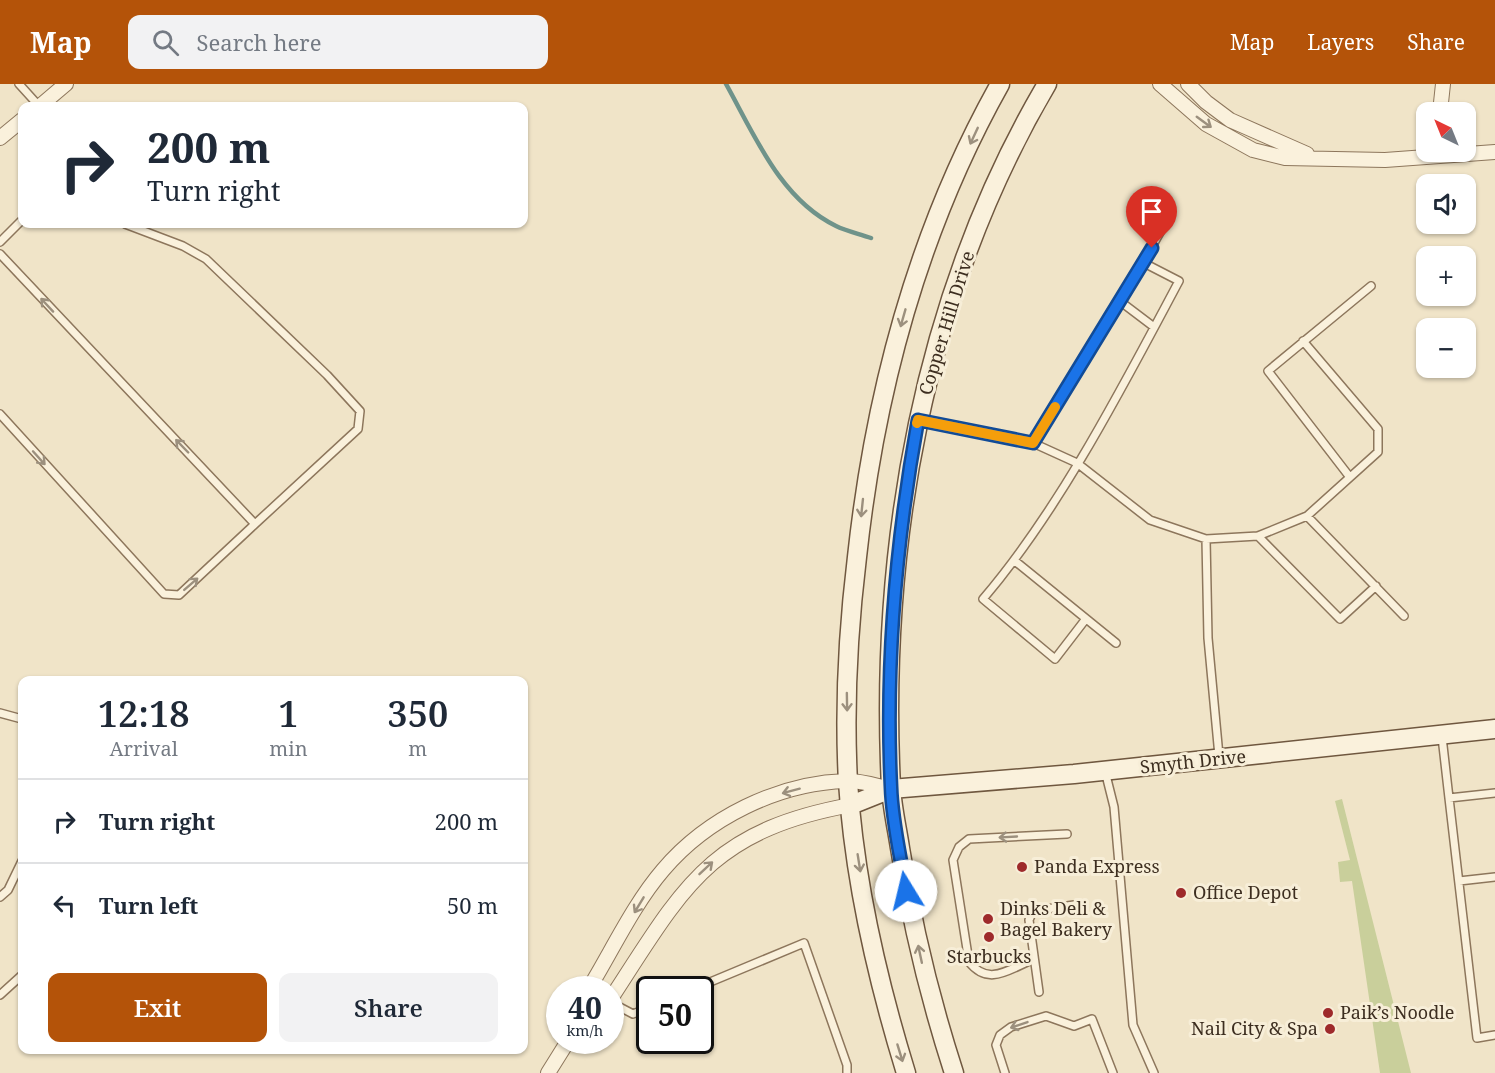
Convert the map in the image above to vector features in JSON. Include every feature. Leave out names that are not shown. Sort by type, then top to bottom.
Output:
[{"type":"main road","points":[[906,1073],[876,963],[850,805],[847,676],[853,588],[864,490],[883,387],[915,279],[938,214],[1000,84]]},
{"type":"main road","name":"Copper Hill Drive","points":[[954,1073],[936,1020],[906,891],[891,789],[890,658],[896,567],[904,495],[918,420],[933,358],[978,228],[1006,162],[1047,84]]},
{"type":"main road","name":"Smyth Drive","points":[[850,805],[891,789],[1105,771],[1495,729]]},
{"type":"street","points":[[44,102],[66,84]]},
{"type":"street","points":[[1160,84],[1206,124],[1252,150],[1285,158],[1385,160],[1416,156]]},
{"type":"street","points":[[1188,84],[1206,102],[1230,120],[1312,157]]},
{"type":"street","points":[[1441,102],[1443,84]]},
{"type":"street","points":[[0,138],[18,123]]},
{"type":"street","points":[[1476,152],[1495,152]]},
{"type":"street","points":[[596,976],[663,870],[694,839],[725,817],[767,797],[820,784],[848,780],[891,789]]},
{"type":"street","points":[[624,979],[675,901],[706,867],[733,846],[765,828],[817,812],[850,805]]},
{"type":"street","points":[[548,1073],[560,1054]]},
{"type":"lane","points":[[19,84],[35,102]]},
{"type":"lane","points":[[1033,443],[1121,302],[1168,218]]},
{"type":"lane","points":[[0,242],[18,224]]},
{"type":"lane","points":[[0,414],[164,594],[179,595],[358,429],[360,411],[327,375],[206,259],[183,246],[136,228]]},
{"type":"lane","points":[[0,254],[255,524]]},
{"type":"lane","points":[[1086,620],[1055,659],[983,598],[1015,561],[1077,463],[1179,282],[1144,263]]},
{"type":"lane","points":[[1350,476],[1268,372],[1371,286]]},
{"type":"lane","points":[[1121,302],[1155,327]]},
{"type":"lane","points":[[918,420],[1033,443],[1077,463],[1150,520],[1206,539],[1258,536],[1307,516],[1378,452],[1378,429],[1303,341]]},
{"type":"lane","points":[[1307,516],[1404,616]]},
{"type":"lane","points":[[1258,536],[1340,620],[1376,586]]},
{"type":"lane","points":[[1206,539],[1208,638],[1219,759]]},
{"type":"lane","points":[[1015,561],[1116,643]]},
{"type":"lane","points":[[0,713],[18,718]]},
{"type":"lane","points":[[1442,735],[1477,1038],[1495,1035]]},
{"type":"lane","points":[[1105,771],[1114,807],[1133,1025],[1154,1073]]},
{"type":"lane","points":[[1449,798],[1495,793]]},
{"type":"lane","points":[[1034,959],[991,977],[978,973],[969,962],[953,860],[959,847],[969,839],[1067,834]]},
{"type":"lane","points":[[0,897],[8,890],[18,869]]},
{"type":"lane","points":[[1459,881],[1495,877]]},
{"type":"lane","points":[[1039,992],[1029,920],[1034,911],[1074,905]]},
{"type":"lane","points":[[714,980],[804,943],[847,1065],[847,1073]]},
{"type":"lane","points":[[0,995],[18,979]]},
{"type":"lane","points":[[1005,1073],[996,1045],[1000,1035],[1011,1027],[1046,1017],[1074,1026],[1092,1019],[1113,1073]]},
{"type":"green space","points":[[1342,799],[1411,1073],[1380,1073],[1352,881],[1340,882],[1338,862],[1350,860],[1335,801]]},
{"type":"waterway","points":[[726,84],[770,164],[799,199],[816,214],[836,226],[871,238]]},
{"type":"slow traffic","points":[[917,423],[918,420],[1033,443],[1055,407]]},
{"type":"place","name":"Panda Express","points":[[1022,867]]},
{"type":"place","name":"Office Depot","points":[[1181,893]]},
{"type":"place","name":"Dinks Deli & Bagel Bakery","points":[[988,919]]},
{"type":"place","name":"Starbucks","points":[[989,937]]},
{"type":"place","name":"Paik’s Noodle","points":[[1328,1013]]},
{"type":"place","name":"Nail City & Spa","points":[[1330,1029]]},
{"type":"route","points":[[906,891],[891,789],[890,658],[896,567],[904,495],[918,420],[1033,443],[1152,248]]}]
